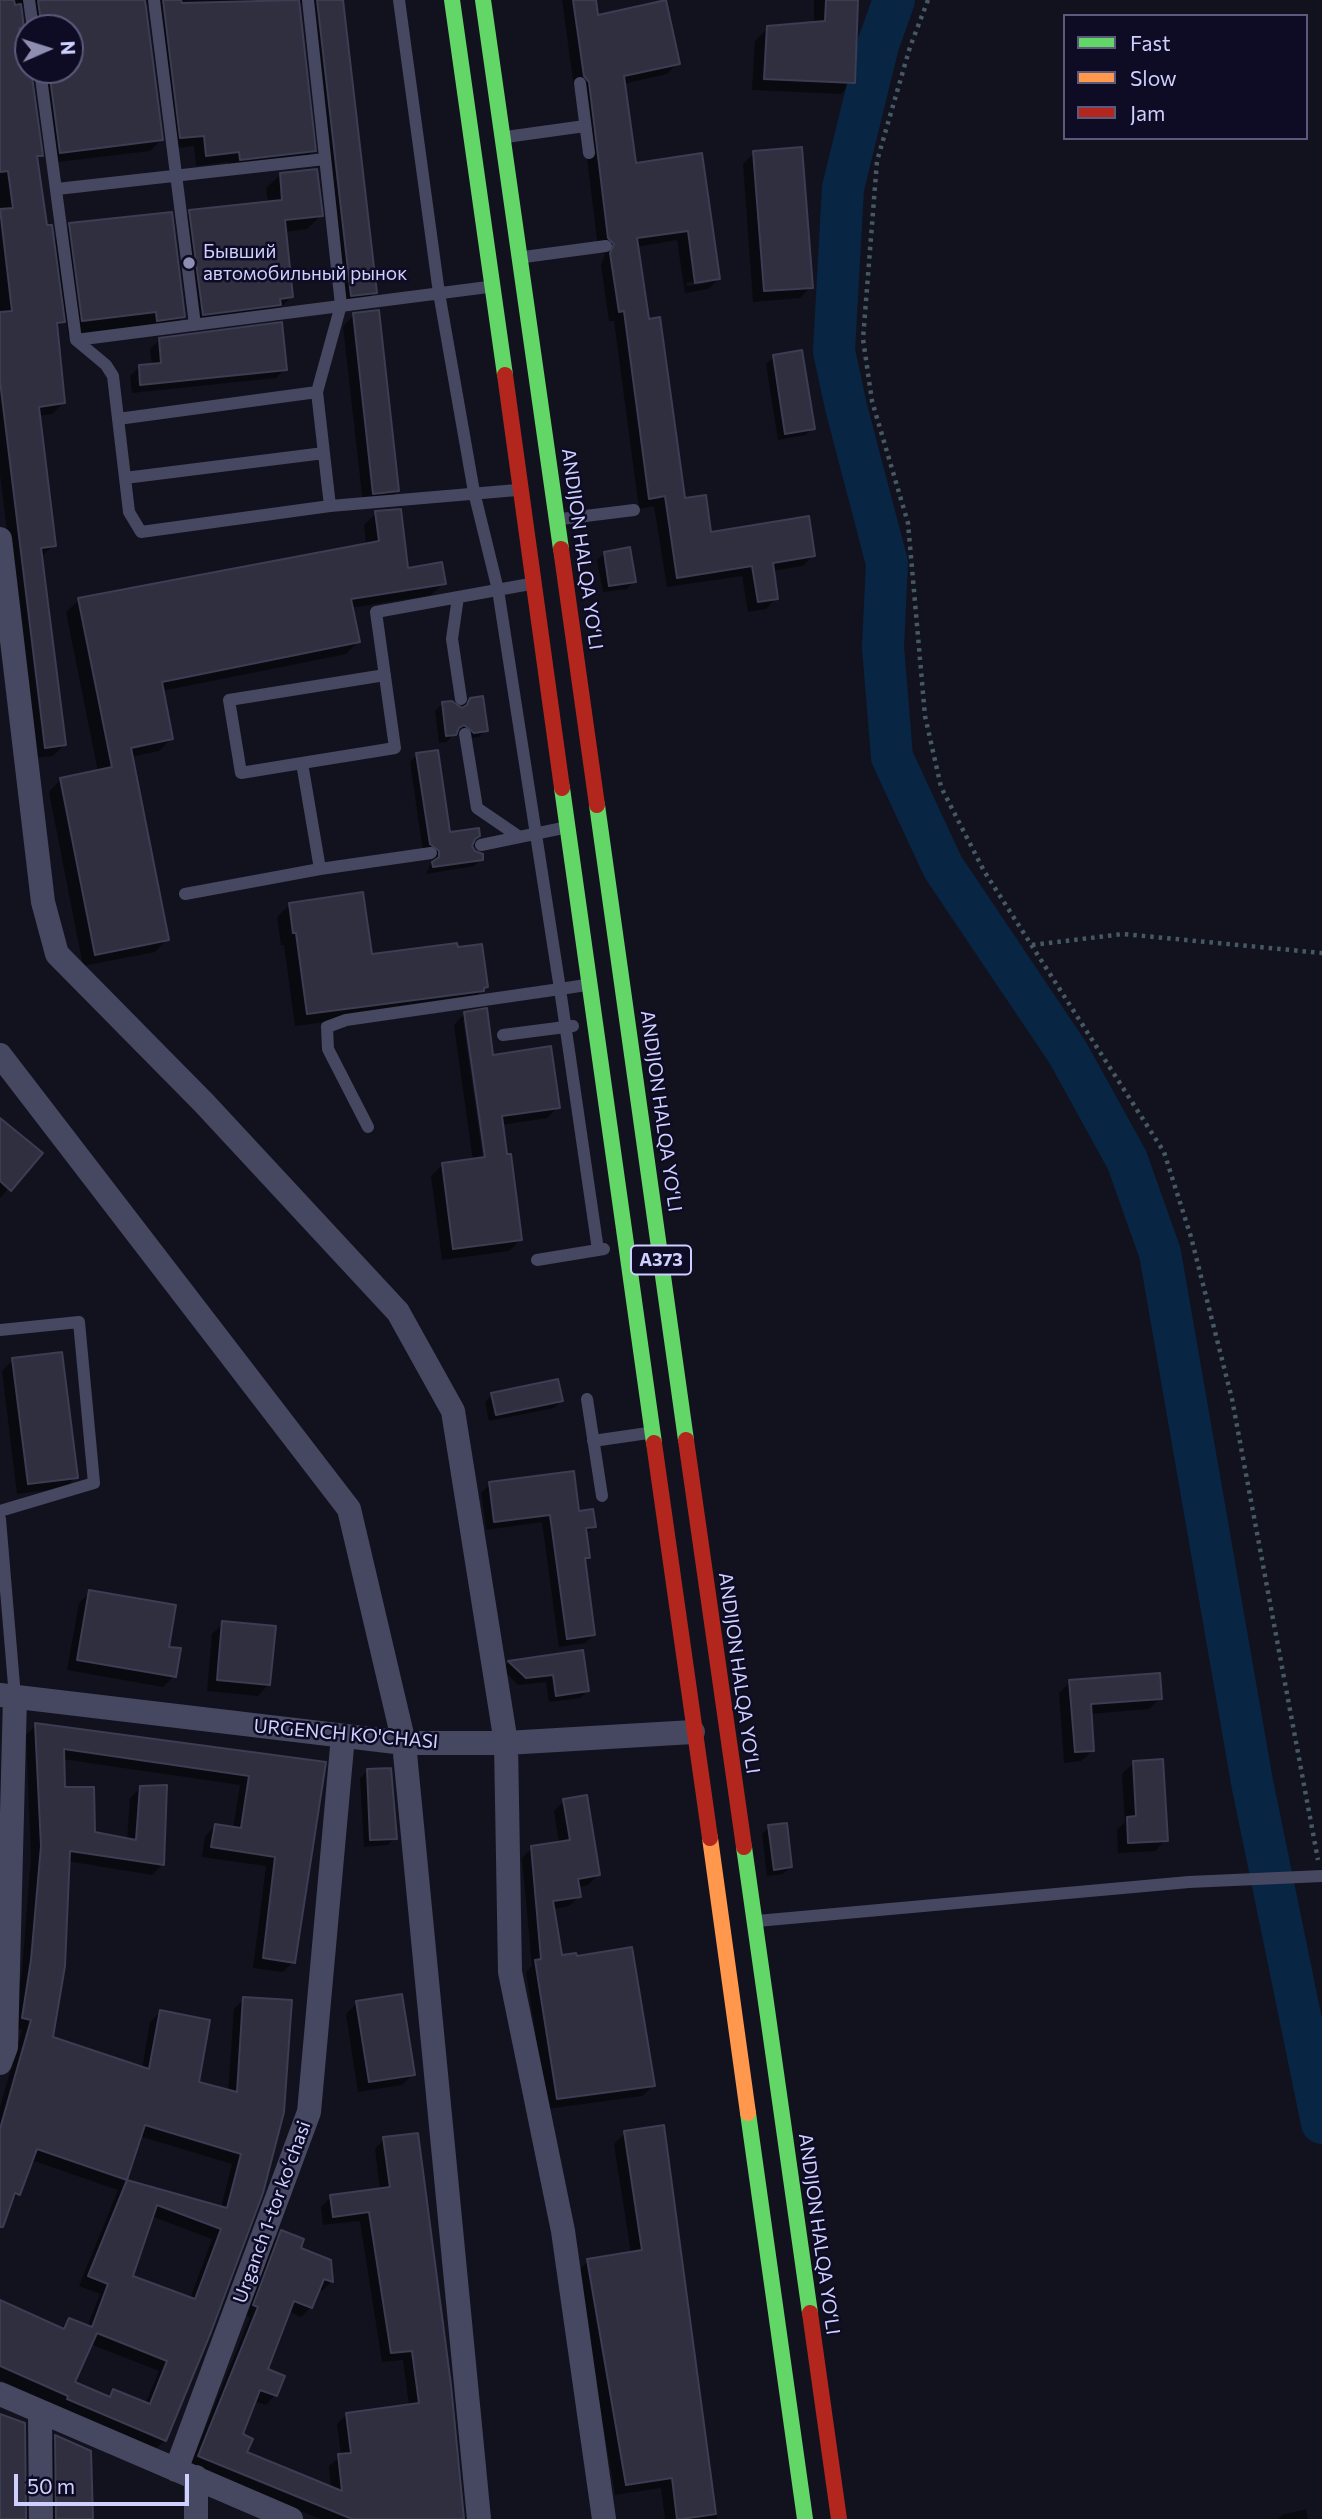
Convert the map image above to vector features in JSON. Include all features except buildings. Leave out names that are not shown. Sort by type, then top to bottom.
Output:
[{"type":"highway","name":"A373","points":[[452,0],[594,1023],[597,1142],[625,1245],[805,2519]]},
{"type":"highway","name":"ANDIJON HALQA YO‘LI","points":[[483,0],[839,2519]]},
{"type":"street","points":[[0,540],[43,902],[57,954],[204,1103],[398,1312],[453,1411],[506,1744],[510,1972],[563,2231],[604,2519]]},
{"type":"street","points":[[0,1055],[349,1509],[404,1743],[479,2519]]},
{"type":"street","points":[[0,2063],[6,2047],[8,1696]]},
{"type":"street","name":"URGENCH KO'CHASI","points":[[8,1696],[404,1743],[506,1744],[692,1732]]},
{"type":"street","name":"Urganch 1-tor koʻchasi","points":[[186,2474],[309,2112],[343,1736]]},
{"type":"street","points":[[0,2394],[291,2519]]},
{"type":"street","points":[[40,2412],[41,2519]]},
{"type":"street","points":[[186,2474],[196,2519]]},
{"type":"lane","points":[[154,0],[195,325]]},
{"type":"lane","points":[[308,0],[341,305],[317,393],[330,506]]},
{"type":"lane","points":[[399,0],[439,293],[474,492],[498,590],[566,1027],[597,1142],[598,1250]]},
{"type":"lane","points":[[580,83],[589,153]]},
{"type":"lane","points":[[42,84],[76,340],[110,370],[130,512],[141,532],[330,506],[521,490]]},
{"type":"lane","points":[[502,138],[585,126]]},
{"type":"lane","points":[[57,190],[326,159]]},
{"type":"lane","points":[[520,257],[606,246]]},
{"type":"lane","points":[[76,340],[492,286]]},
{"type":"lane","points":[[118,419],[317,393]]},
{"type":"lane","points":[[125,478],[324,453]]},
{"type":"lane","points":[[557,520],[634,510]]},
{"type":"lane","points":[[385,675],[229,700],[241,773],[395,748],[385,675],[376,612],[534,583]]},
{"type":"lane","points":[[458,597],[452,639],[461,699]]},
{"type":"lane","points":[[465,734],[477,808],[518,836]]},
{"type":"lane","points":[[302,763],[320,869]]},
{"type":"lane","points":[[481,845],[568,827]]},
{"type":"lane","points":[[185,894],[320,869],[431,853]]},
{"type":"lane","points":[[368,1126],[328,1049],[327,1027],[346,1020],[589,985]]},
{"type":"lane","points":[[503,1035],[594,1023]]},
{"type":"lane","points":[[537,1260],[625,1245]]},
{"type":"lane","points":[[0,1330],[79,1322],[94,1483],[0,1511]]},
{"type":"lane","points":[[587,1399],[602,1496]]},
{"type":"lane","points":[[593,1441],[652,1433]]},
{"type":"lane","points":[[0,1519],[8,1696]]},
{"type":"lane","points":[[753,1921],[1189,1882],[1321,1876]]},
{"type":"path","points":[[928,0],[910,47],[877,161],[863,339],[872,401],[908,523],[926,716],[941,787],[984,870],[1164,1152],[1191,1237],[1231,1399],[1321,1876]]},
{"type":"path","points":[[1032,945],[1123,934],[1322,953]]},
{"type":"waterway","points":[[894,0],[878,45],[843,188],[834,351],[887,563],[883,647],[892,757],[943,867],[1068,1053],[1127,1160],[1160,1253],[1252,1782],[1322,2123]]},
{"type":"traffic: fast","points":[[452,0],[505,375]]},
{"type":"traffic: fast","points":[[483,0],[561,549]]},
{"type":"traffic: fast","points":[[562,788],[654,1443]]},
{"type":"traffic: fast","points":[[597,805],[686,1440]]},
{"type":"traffic: fast","points":[[744,1847],[810,2313]]},
{"type":"traffic: fast","points":[[748,2113],[805,2519]]},
{"type":"traffic: slow","points":[[710,1838],[748,2113]]},
{"type":"traffic: jam","points":[[505,375],[562,788]]},
{"type":"traffic: jam","points":[[561,549],[597,805]]},
{"type":"traffic: jam","points":[[686,1440],[744,1847]]},
{"type":"traffic: jam","points":[[654,1443],[710,1838]]},
{"type":"traffic: jam","points":[[810,2313],[839,2519]]},
{"type":"place","name":"Бывший автомобильный рынок","points":[[189,263]]}]
